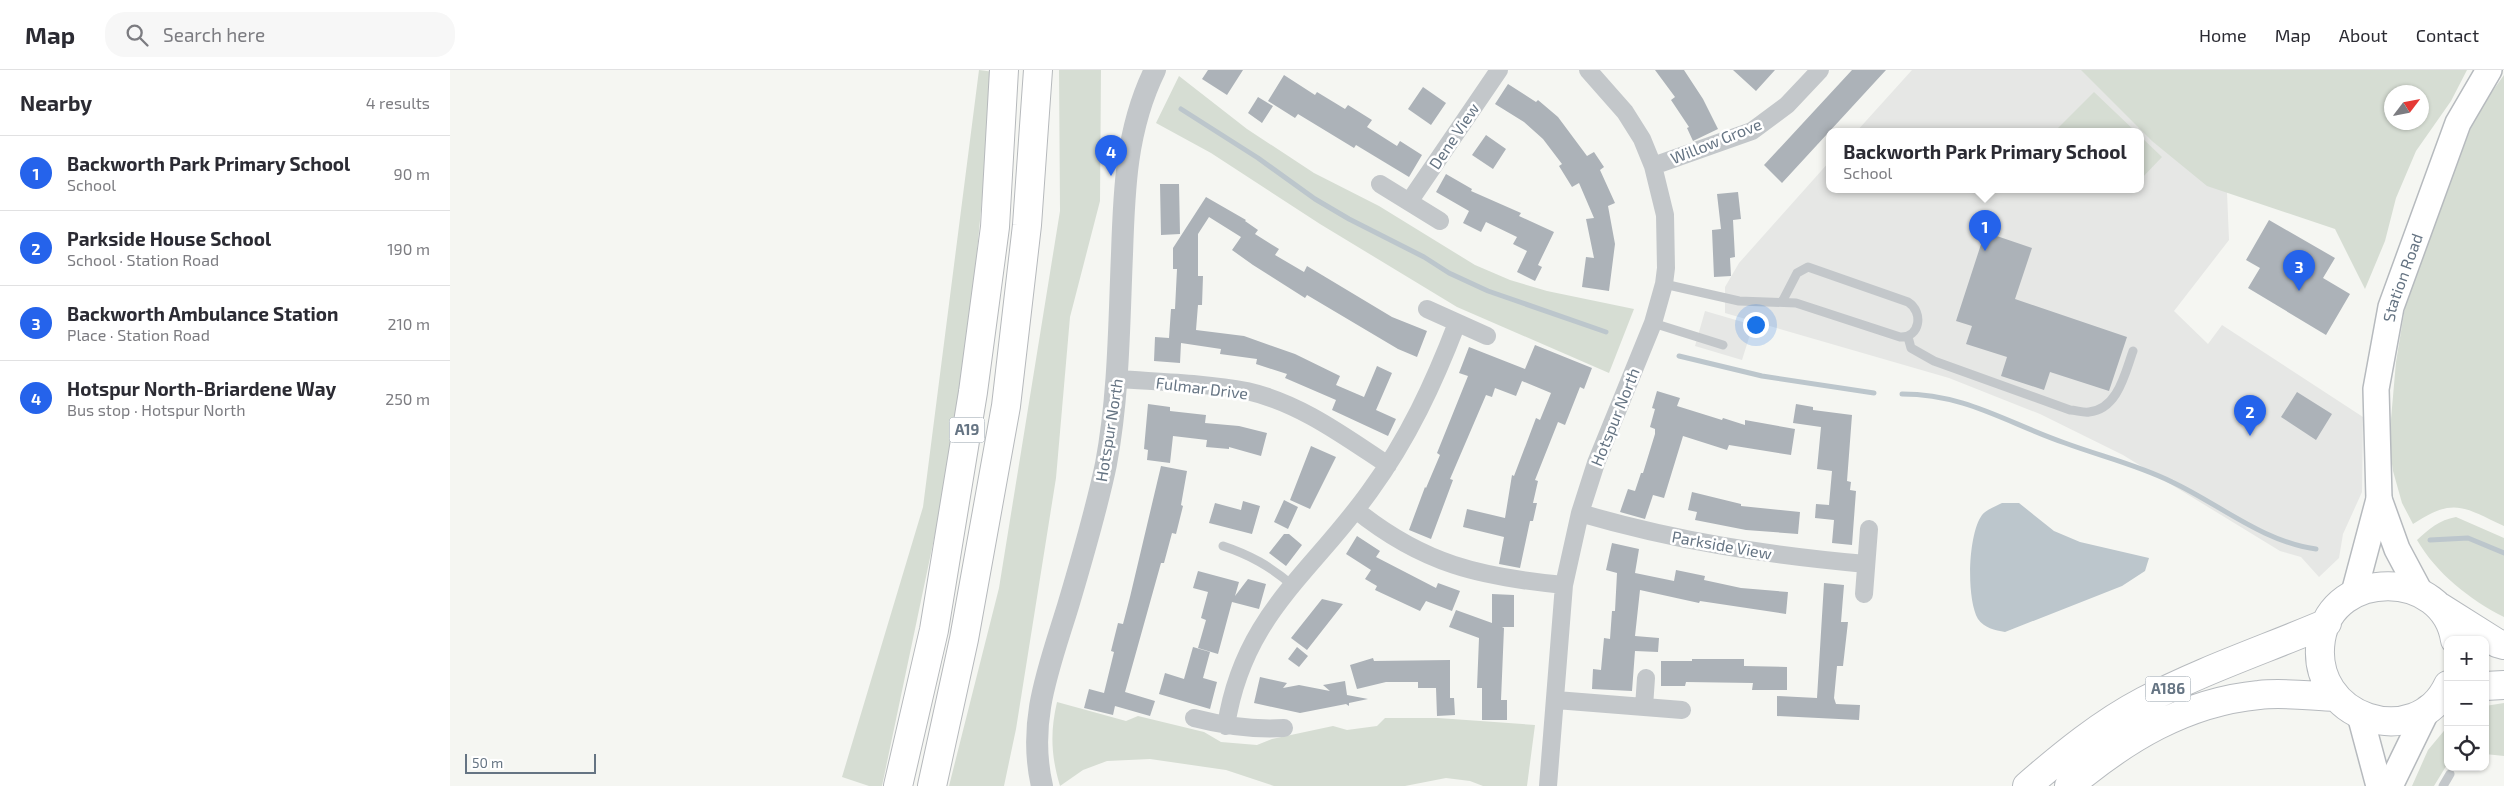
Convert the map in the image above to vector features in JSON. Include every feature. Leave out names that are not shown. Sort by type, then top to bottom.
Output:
[{"type":"main road","name":"A19","points":[[898,786],[934,630],[973,392],[995,227],[1004,70]]},
{"type":"main road","name":"A19","points":[[932,786],[964,639],[1006,406],[1027,225],[1038,70]]},
{"type":"main road","name":"Station Road","points":[[2379,499],[2376,389],[2391,307],[2418,228],[2458,123],[2490,70]]},
{"type":"main road","points":[[2354,593],[2379,499]]},
{"type":"main road","points":[[2379,499],[2396,549],[2430,600],[2450,624],[2454,636]]},
{"type":"main road","name":"A186","points":[[2442,694],[2400,721],[2381,721],[2360,715],[2336,697],[2323,674],[2319,653],[2327,622],[2343,602],[2354,593],[2374,586],[2395,585],[2430,600],[2497,643],[2504,645]]},
{"type":"main road","name":"A186","points":[[2028,786],[2084,739],[2143,701],[2221,665],[2327,622]]},
{"type":"main road","points":[[2489,686],[2504,685]]},
{"type":"main road","points":[[2390,786],[2442,694]]},
{"type":"main road","name":"A186","points":[[2069,786],[2135,738],[2187,710],[2219,700],[2259,695],[2336,697]]},
{"type":"main road","points":[[2360,715],[2379,786]]},
{"type":"street","name":"Hotspur North","points":[[1042,786],[1036,749],[1040,703],[1096,506],[1109,446],[1118,379],[1126,167],[1134,124],[1155,70]]},
{"type":"street","name":"Dene View","points":[[1409,202],[1499,70]]},
{"type":"street","name":"Hotspur North","points":[[1548,786],[1564,584],[1580,513],[1596,463],[1654,323],[1664,284],[1666,249],[1665,215],[1653,166],[1642,140],[1625,112],[1588,70]]},
{"type":"street","name":"Willow Grove","points":[[1653,166],[1752,131],[1787,105],[1820,70]]},
{"type":"street","points":[[1380,184],[1440,221]]},
{"type":"street","points":[[1427,309],[1487,336]]},
{"type":"street","points":[[1226,726],[1234,683],[1247,650],[1264,621],[1356,510],[1388,465],[1414,423],[1457,323]]},
{"type":"street","name":"Fulmar Drive","points":[[1118,379],[1238,390],[1276,400],[1323,422],[1388,465]]},
{"type":"street","points":[[1356,510],[1397,541],[1446,564],[1509,578],[1564,584]]},
{"type":"street","name":"Parkside View","points":[[1580,513],[1644,531],[1698,543],[1764,554],[1866,564]]},
{"type":"street","points":[[1864,594],[1869,529]]},
{"type":"street","points":[[1644,708],[1646,678]]},
{"type":"street","points":[[1556,700],[1682,710]]},
{"type":"street","points":[[1194,718],[1226,726],[1264,729],[1284,728]]},
{"type":"lane","points":[[1664,284],[1739,301],[1796,303],[1900,337],[1908,337],[1913,333],[1919,317],[1915,306],[1908,302],[1808,267],[1797,273],[1782,302]]},
{"type":"lane","points":[[1654,323],[1723,345]]},
{"type":"lane","points":[[1908,337],[1911,348],[1934,361],[2070,410],[2090,412],[2104,406],[2116,394],[2133,351]]},
{"type":"lane","points":[[1223,546],[1250,555],[1270,566],[1292,585]]},
{"type":"lane","points":[[2443,786],[2450,774]]},
{"type":"shaded area","points":[[979,70],[994,72],[973,294],[955,439],[882,786],[869,786],[842,777],[923,507]]},
{"type":"shaded area","points":[[1059,70],[1101,70],[1100,201],[1070,317],[1056,478],[1016,729],[1004,786],[949,786],[999,588],[1060,211]]},
{"type":"shaded area","points":[[1912,70],[2114,70],[2227,192],[2229,240],[2174,311],[2208,344],[2222,325],[2363,417],[2362,492],[2343,534],[2339,558],[2319,577],[2301,557],[2280,551],[2123,455],[2040,414],[1949,378],[1725,313],[1725,287],[1739,263],[1826,165],[1826,193],[2144,193],[2144,128],[1860,128]]},
{"type":"shaded area","points":[[2081,70],[2467,70],[2451,101],[2416,151],[2396,198],[2385,241],[2365,289],[2335,229],[2207,186],[2152,141],[2144,133],[2144,128],[2139,128]]},
{"type":"shaded area","points":[[2504,75],[2504,526],[2468,510],[2458,508],[2439,510],[2413,524],[2402,503],[2393,471],[2389,442],[2396,362],[2406,301],[2476,114]]},
{"type":"shaded area","points":[[1179,76],[1247,129],[1314,173],[1379,206],[1475,265],[1510,280],[1547,291],[1634,309],[1609,373],[1457,307],[1320,224],[1211,153],[1156,123]]},
{"type":"shaded area","points":[[2094,92],[2132,128],[2058,128]]},
{"type":"shaded area","points":[[2144,140],[2162,157],[2144,176]]},
{"type":"shaded area","points":[[1705,311],[1753,325],[1742,360],[1695,346]]},
{"type":"shaded area","points":[[2002,503],[2019,503],[2054,531],[2080,542],[2149,558],[2145,571],[2122,586],[2005,632],[1987,627],[1980,622],[1974,609],[1970,582],[1971,551],[1977,524],[1982,515]]},
{"type":"shaded area","points":[[2456,517],[2504,538],[2504,617],[2467,594],[2455,584],[2434,564],[2417,540],[2439,523]]},
{"type":"shaded area","points":[[1057,702],[1126,721],[1138,716],[1204,732],[1221,742],[1257,745],[1272,739],[1333,726],[1347,730],[1377,726],[1385,718],[1438,718],[1535,725],[1527,786],[1483,786],[1470,781],[1446,778],[1405,786],[1274,786],[1226,770],[1150,759],[1107,761],[1083,770],[1060,786],[1052,744]]},
{"type":"shaded area","points":[[2504,703],[2504,756],[2489,754],[2489,705]]},
{"type":"shaded area","points":[[2444,731],[2444,770],[2434,786],[2412,786],[2428,750]]},
{"type":"building","points":[[1208,70],[1243,70],[1227,95],[1202,79]]},
{"type":"building","points":[[1655,70],[1684,70],[1703,99],[1718,129],[1693,141],[1687,128],[1689,127],[1671,100],[1675,97]]},
{"type":"building","points":[[1733,70],[1775,70],[1756,91]]},
{"type":"building","points":[[1852,70],[1886,70],[1833,128],[1826,128],[1826,135],[1782,183],[1764,165]]},
{"type":"building","points":[[1284,75],[1315,95],[1317,92],[1345,109],[1348,105],[1372,120],[1367,127],[1397,146],[1400,141],[1422,155],[1409,177],[1356,145],[1354,148],[1298,114],[1295,118],[1268,101]]},
{"type":"building","points":[[1508,84],[1536,102],[1538,100],[1558,117],[1587,156],[1594,152],[1604,167],[1600,170],[1615,203],[1608,206],[1615,244],[1609,291],[1582,287],[1586,257],[1594,258],[1586,219],[1594,218],[1579,183],[1572,187],[1559,166],[1562,164],[1543,139],[1524,122],[1495,104]]},
{"type":"building","points":[[1423,87],[1446,103],[1431,125],[1408,109]]},
{"type":"building","points":[[1258,97],[1273,106],[1262,123],[1248,113]]},
{"type":"building","points":[[1486,135],[1506,149],[1493,169],[1472,155]]},
{"type":"building","points":[[1446,174],[1472,189],[1471,191],[1521,213],[1519,216],[1554,232],[1538,265],[1542,267],[1535,281],[1517,272],[1527,251],[1513,244],[1517,237],[1486,222],[1481,232],[1463,223],[1469,211],[1436,192]]},
{"type":"building","points":[[1160,184],[1179,184],[1180,234],[1161,235]]},
{"type":"building","points":[[1738,192],[1741,219],[1733,220],[1735,257],[1730,258],[1731,276],[1714,277],[1712,230],[1721,229],[1717,194]]},
{"type":"building","points":[[1206,197],[1246,220],[1258,230],[1255,234],[1279,249],[1275,255],[1304,272],[1307,266],[1392,317],[1427,331],[1417,357],[1398,349],[1307,295],[1305,298],[1253,265],[1232,250],[1241,237],[1209,217],[1198,234],[1198,276],[1203,276],[1202,305],[1198,305],[1196,330],[1244,336],[1295,354],[1340,376],[1336,385],[1364,397],[1377,366],[1392,373],[1376,410],[1396,419],[1388,436],[1332,410],[1336,400],[1285,378],[1287,374],[1256,364],[1257,359],[1220,354],[1221,349],[1181,343],[1180,363],[1154,361],[1155,337],[1169,338],[1171,309],[1175,309],[1177,269],[1173,269],[1173,248]]},
{"type":"building","points":[[2269,220],[2335,258],[2323,278],[2350,294],[2326,335],[2248,288],[2260,268],[2246,260]]},
{"type":"building","points":[[1985,232],[2032,248],[2015,299],[2127,337],[2109,391],[2050,372],[2044,390],[2001,376],[2007,357],[1966,344],[1972,326],[1956,321]]},
{"type":"building","points":[[1535,345],[1592,368],[1584,389],[1580,387],[1565,425],[1558,422],[1535,480],[1538,481],[1533,503],[1537,503],[1533,521],[1530,521],[1520,568],[1499,564],[1504,537],[1463,527],[1467,509],[1505,518],[1512,475],[1514,476],[1536,418],[1540,420],[1551,393],[1522,381],[1516,396],[1495,388],[1492,397],[1486,395],[1450,479],[1453,480],[1431,539],[1409,530],[1425,487],[1440,455],[1437,453],[1468,376],[1459,373],[1469,347],[1525,369]]},
{"type":"building","points":[[1657,391],[1680,398],[1677,406],[1722,420],[1723,418],[1745,425],[1745,420],[1795,429],[1791,455],[1729,445],[1727,450],[1683,436],[1664,498],[1653,495],[1645,519],[1620,512],[1628,489],[1635,491],[1641,473],[1643,473],[1655,434],[1655,429],[1650,427],[1655,409],[1652,408]]},
{"type":"building","points":[[2297,392],[2332,414],[2316,440],[2281,417]]},
{"type":"building","points":[[1148,404],[1170,407],[1170,411],[1206,415],[1205,423],[1239,426],[1267,433],[1261,456],[1229,447],[1229,449],[1206,447],[1207,440],[1173,436],[1170,463],[1147,460],[1148,450],[1144,449]]},
{"type":"building","points":[[1796,404],[1813,407],[1813,410],[1852,415],[1847,481],[1851,482],[1850,490],[1856,491],[1852,545],[1832,543],[1834,520],[1815,518],[1816,504],[1829,505],[1832,471],[1817,469],[1821,427],[1793,423]]},
{"type":"building","points":[[1311,446],[1336,457],[1310,509],[1290,500]]},
{"type":"building","points":[[1161,466],[1187,471],[1181,505],[1183,506],[1176,534],[1172,533],[1164,563],[1161,563],[1125,692],[1155,701],[1150,716],[1115,706],[1113,715],[1084,708],[1089,689],[1104,693],[1114,652],[1111,651],[1118,623],[1123,624]]},
{"type":"building","points":[[1692,492],[1741,504],[1741,506],[1800,512],[1798,534],[1746,530],[1695,520],[1697,512],[1688,510]]},
{"type":"building","points":[[1284,500],[1298,507],[1288,529],[1274,522]]},
{"type":"building","points":[[1243,501],[1260,506],[1252,534],[1209,523],[1215,503],[1241,510]]},
{"type":"building","points":[[1284,534],[1289,534],[1302,545],[1286,566],[1269,553]]},
{"type":"building","points":[[1357,536],[1380,551],[1376,557],[1436,588],[1438,583],[1460,591],[1452,611],[1426,601],[1420,611],[1375,590],[1377,586],[1365,579],[1371,570],[1346,554]]},
{"type":"building","points":[[1612,543],[1639,549],[1635,573],[1674,581],[1676,570],[1705,576],[1704,580],[1741,588],[1788,592],[1786,614],[1700,601],[1699,603],[1640,590],[1635,636],[1659,638],[1658,652],[1635,651],[1632,691],[1592,689],[1593,669],[1601,670],[1604,638],[1610,639],[1612,611],[1615,611],[1617,573],[1606,570]]},
{"type":"building","points":[[1198,571],[1239,582],[1235,596],[1248,579],[1266,584],[1259,609],[1232,602],[1218,654],[1198,648],[1206,620],[1201,618],[1208,592],[1193,588]]},
{"type":"building","points":[[1824,583],[1844,585],[1841,622],[1848,622],[1843,666],[1837,666],[1834,698],[1836,704],[1860,705],[1859,720],[1777,716],[1777,696],[1817,698]]},
{"type":"building","points":[[1492,594],[1514,595],[1514,627],[1502,627],[1504,628],[1501,700],[1507,700],[1507,720],[1482,720],[1482,688],[1477,688],[1479,638],[1449,627],[1456,610],[1492,623]]},
{"type":"building","points":[[1322,599],[1343,604],[1307,650],[1291,638]]},
{"type":"building","points":[[1193,647],[1210,652],[1203,678],[1217,682],[1210,709],[1159,694],[1165,673],[1184,679]]},
{"type":"building","points":[[1297,647],[1308,656],[1299,667],[1288,659]]},
{"type":"building","points":[[1373,658],[1374,661],[1450,660],[1450,698],[1454,698],[1455,715],[1437,716],[1436,688],[1418,688],[1418,682],[1386,682],[1357,689],[1350,665]]},
{"type":"building","points":[[1692,659],[1744,659],[1744,666],[1787,667],[1787,690],[1752,690],[1753,683],[1686,682],[1685,686],[1661,686],[1661,661],[1692,661]]},
{"type":"building","points":[[1260,677],[1287,683],[1283,688],[1299,685],[1330,691],[1323,685],[1345,681],[1347,695],[1368,699],[1349,703],[1349,706],[1346,704],[1300,713],[1254,703]]},
{"type":"waterway","points":[[1181,109],[1258,158],[1315,199],[1349,219],[1424,257],[1449,273],[1488,291],[1606,332]]},
{"type":"waterway","points":[[1679,356],[1762,376],[1874,393]]},
{"type":"waterway","points":[[1902,394],[1925,395],[1946,399],[1986,411],[2065,443],[2146,471],[2190,491],[2260,531],[2278,539],[2316,549]]},
{"type":"waterway","points":[[2430,540],[2468,538],[2504,553]]},
{"type":"place","name":"Hotspur North-Briardene Way","points":[[1111,176]]},
{"type":"place","name":"Backworth Park Primary School","points":[[1985,251]]},
{"type":"place","name":"Backworth Ambulance Station","points":[[2299,291]]},
{"type":"place","name":"Parkside House School","points":[[2250,436]]}]
